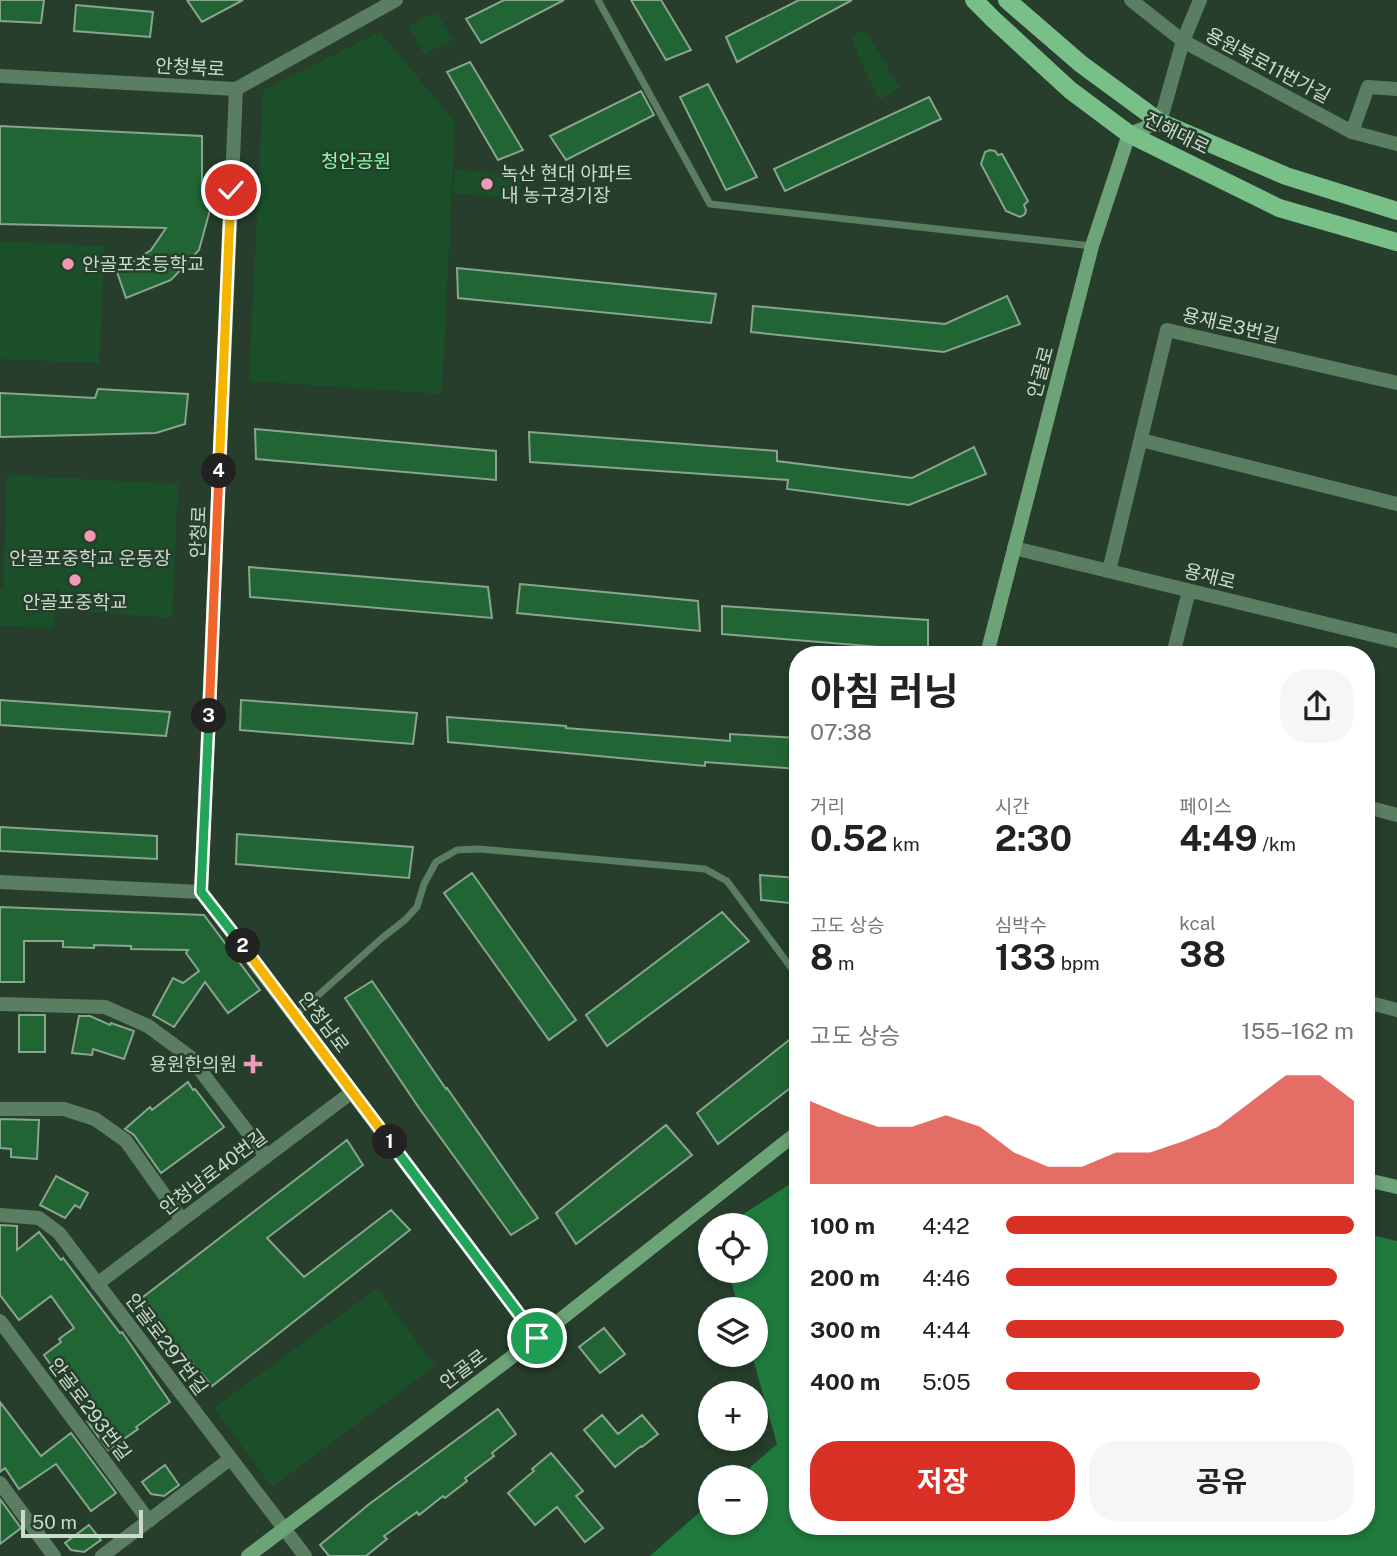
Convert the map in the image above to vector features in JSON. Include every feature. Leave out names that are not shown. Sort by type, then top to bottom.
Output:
[{"type":"main road","name":"진해대로","points":[[974,0],[1070,90],[1129,134],[1279,208],[1397,242]]},
{"type":"main road","name":"진해대로","points":[[1007,0],[1081,64],[1160,122],[1286,176],[1397,211]]},
{"type":"main road","points":[[1129,134],[1160,122]]},
{"type":"main road","name":"안골로","points":[[989,646],[1092,246],[1129,134]]},
{"type":"main road","name":"안골로","points":[[248,1556],[537,1338],[789,1139]]},
{"type":"main road","points":[[1375,1182],[1397,1187]]},
{"type":"street","name":"안청북로","points":[[0,76],[236,89],[396,0]]},
{"type":"street","name":"용원북로11번가길","points":[[1131,0],[1183,41],[1352,132],[1397,144]]},
{"type":"street","points":[[1160,122],[1183,41],[1200,0]]},
{"type":"street","points":[[1352,132],[1368,87],[1397,89]]},
{"type":"street","name":"안청로","points":[[201,892],[236,89]]},
{"type":"street","name":"용재로3번길","points":[[1109,571],[1167,330],[1397,383]]},
{"type":"street","points":[[1141,440],[1397,504]]},
{"type":"street","name":"용재로","points":[[1014,548],[1397,641]]},
{"type":"street","points":[[1175,646],[1189,591]]},
{"type":"street","points":[[1375,809],[1397,815]]},
{"type":"street","points":[[0,882],[201,892]]},
{"type":"street","name":"안청남로","points":[[201,892],[537,1338]]},
{"type":"street","points":[[0,1004],[105,1007],[148,1026],[190,1057],[266,1156]]},
{"type":"street","points":[[1375,1004],[1397,1010]]},
{"type":"street","name":"안청남로40번길","points":[[97,1284],[352,1092]]},
{"type":"street","points":[[0,1109],[64,1109],[95,1119],[125,1141],[183,1220]]},
{"type":"street","name":"안골로297번길","points":[[0,1215],[38,1218],[59,1234],[305,1556]]},
{"type":"street","name":"안골로293번길","points":[[0,1321],[149,1521]]},
{"type":"street","points":[[102,1556],[230,1459]]},
{"type":"street","points":[[0,1483],[54,1556]]},
{"type":"lane","points":[[598,0],[710,204],[1092,246]]},
{"type":"lane","points":[[295,1016],[405,920],[417,907],[424,884],[436,862],[457,850],[479,849],[705,869],[727,881],[789,965]]},
{"type":"green space","points":[[436,12],[453,40],[424,54],[408,26]]},
{"type":"green space","points":[[865,30],[900,88],[879,100],[850,37]]},
{"type":"green space","name":"청안공원","points":[[380,32],[455,122],[442,394],[249,381],[263,90]]},
{"type":"green space","name":"녹산 현대 아파트 내 농구경기장","points":[[455,170],[522,175],[519,199],[453,193]]},
{"type":"green space","points":[[0,241],[105,246],[99,363],[0,359]]},
{"type":"green space","name":"안골포중학교 운동장","points":[[7,475],[178,484],[172,618],[57,610],[59,590],[56,589],[54,628],[0,626]]},
{"type":"green space","points":[[789,1185],[789,1535],[1375,1535],[1375,1236],[1397,1241],[1397,1556],[650,1556],[698,1514],[698,1535],[768,1535],[768,1465],[753,1465],[777,1444],[768,1412],[768,1381],[759,1381],[755,1367],[768,1367],[768,1297],[736,1297],[731,1283],[768,1283],[768,1213],[745,1213]]},
{"type":"green space","points":[[377,1288],[435,1366],[272,1487],[214,1408]]},
{"type":"building","points":[[0,0],[44,0],[41,23],[0,21]]},
{"type":"building","points":[[187,0],[243,0],[202,22]]},
{"type":"building","points":[[504,0],[564,0],[481,43],[466,19]]},
{"type":"building","points":[[631,0],[661,0],[691,50],[666,60]]},
{"type":"building","points":[[799,0],[852,0],[737,62],[726,37]]},
{"type":"building","points":[[76,5],[153,12],[150,37],[74,31]]},
{"type":"building","points":[[470,62],[523,150],[498,160],[447,72]]},
{"type":"building","points":[[708,84],[757,177],[726,190],[680,97]]},
{"type":"building","points":[[641,91],[654,115],[566,160],[550,136]]},
{"type":"building","points":[[929,97],[941,119],[785,191],[774,169]]},
{"type":"building","name":"안골포초등학교","points":[[0,126],[202,136],[202,188],[216,188],[199,250],[171,280],[126,298],[117,272],[151,250],[166,228],[0,224]]},
{"type":"building","points":[[990,150],[998,155],[1002,154],[1028,201],[1024,205],[1025,214],[1020,217],[1006,211],[981,164],[985,152]]},
{"type":"building","points":[[457,268],[716,294],[711,323],[458,298]]},
{"type":"building","points":[[1007,296],[1020,324],[944,352],[751,332],[753,306],[945,324]]},
{"type":"building","points":[[98,389],[188,394],[185,424],[156,433],[0,437],[0,393],[95,398]]},
{"type":"building","points":[[255,429],[496,451],[496,480],[256,459]]},
{"type":"building","points":[[529,432],[777,451],[777,461],[912,478],[974,447],[986,474],[909,505],[787,489],[788,480],[530,462]]},
{"type":"building","points":[[249,567],[488,587],[492,618],[250,597]]},
{"type":"building","points":[[520,584],[698,601],[700,631],[517,613]]},
{"type":"building","points":[[722,606],[928,620],[928,646],[867,646],[722,634]]},
{"type":"building","points":[[0,700],[170,712],[166,736],[0,725]]},
{"type":"building","points":[[241,700],[417,713],[413,744],[240,730]]},
{"type":"building","points":[[447,717],[730,741],[730,734],[789,737],[789,768],[705,762],[705,766],[448,742]]},
{"type":"building","points":[[0,827],[157,836],[157,859],[0,851]]},
{"type":"building","points":[[237,834],[413,847],[409,878],[236,864]]},
{"type":"building","points":[[472,873],[576,1020],[549,1040],[444,893]]},
{"type":"building","points":[[760,875],[789,877],[789,903],[761,900]]},
{"type":"building","points":[[0,907],[204,915],[260,990],[228,1013],[205,982],[174,1027],[153,1015],[173,978],[183,983],[199,971],[186,953],[188,950],[94,945],[94,948],[63,947],[63,941],[24,941],[24,982],[0,982]]},
{"type":"building","points":[[722,912],[749,941],[607,1046],[586,1015]]},
{"type":"building","points":[[372,981],[538,1218],[511,1235],[419,1108],[345,998]]},
{"type":"building","points":[[19,1015],[45,1015],[45,1052],[19,1052]]},
{"type":"building","points":[[79,1016],[90,1016],[134,1031],[124,1059],[93,1049],[92,1055],[72,1053]]},
{"type":"building","points":[[789,1040],[789,1089],[718,1144],[697,1113]]},
{"type":"building","points":[[188,1082],[224,1127],[161,1173],[134,1135],[125,1129],[150,1107],[152,1110]]},
{"type":"building","points":[[0,1119],[39,1120],[37,1159],[11,1157],[11,1149],[0,1148]]},
{"type":"building","points":[[666,1125],[692,1155],[576,1244],[556,1213]]},
{"type":"building","points":[[347,1140],[363,1165],[267,1238],[304,1277],[391,1210],[410,1230],[212,1386],[176,1344],[170,1349],[134,1304]]},
{"type":"building","points":[[56,1176],[88,1193],[80,1208],[75,1205],[65,1218],[40,1205]]},
{"type":"building","points":[[0,1225],[17,1226],[17,1250],[39,1232],[61,1260],[63,1258],[120,1333],[122,1332],[170,1402],[108,1450],[87,1421],[92,1417],[81,1403],[83,1401],[58,1368],[55,1371],[44,1355],[74,1328],[51,1296],[19,1320],[0,1295]]},
{"type":"building","points":[[604,1328],[625,1354],[600,1373],[579,1347]]},
{"type":"building","points":[[0,1402],[41,1456],[71,1433],[116,1493],[91,1511],[56,1464],[19,1489],[5,1468],[0,1472]]},
{"type":"building","points":[[498,1409],[516,1434],[492,1453],[494,1456],[465,1478],[467,1481],[445,1498],[443,1496],[419,1515],[417,1512],[384,1536],[387,1539],[366,1556],[329,1556],[320,1545],[368,1505]]},
{"type":"building","points":[[602,1415],[618,1434],[642,1415],[658,1434],[615,1467],[584,1430]]},
{"type":"building","points":[[551,1453],[583,1491],[576,1496],[603,1528],[585,1542],[557,1507],[535,1525],[508,1493]]},
{"type":"building","points":[[165,1465],[179,1485],[164,1496],[151,1494],[142,1482]]},
{"type":"building","points":[[0,1499],[21,1528],[0,1544]]},
{"type":"building","points":[[89,1525],[101,1540],[84,1552],[71,1550],[65,1543]]},
{"type":"place","name":"녹산 현대 아파트 내 농구경기장","points":[[487,184]]},
{"type":"place","name":"안골포초등학교","points":[[68,264]]},
{"type":"place","name":"안골포중학교 운동장","points":[[90,536]]},
{"type":"place","name":"안골포중학교","points":[[75,580]]},
{"type":"place","name":"용원한의원","points":[[253,1064]]},
{"type":"route","points":[[231,190],[201,892],[537,1338]]}]
